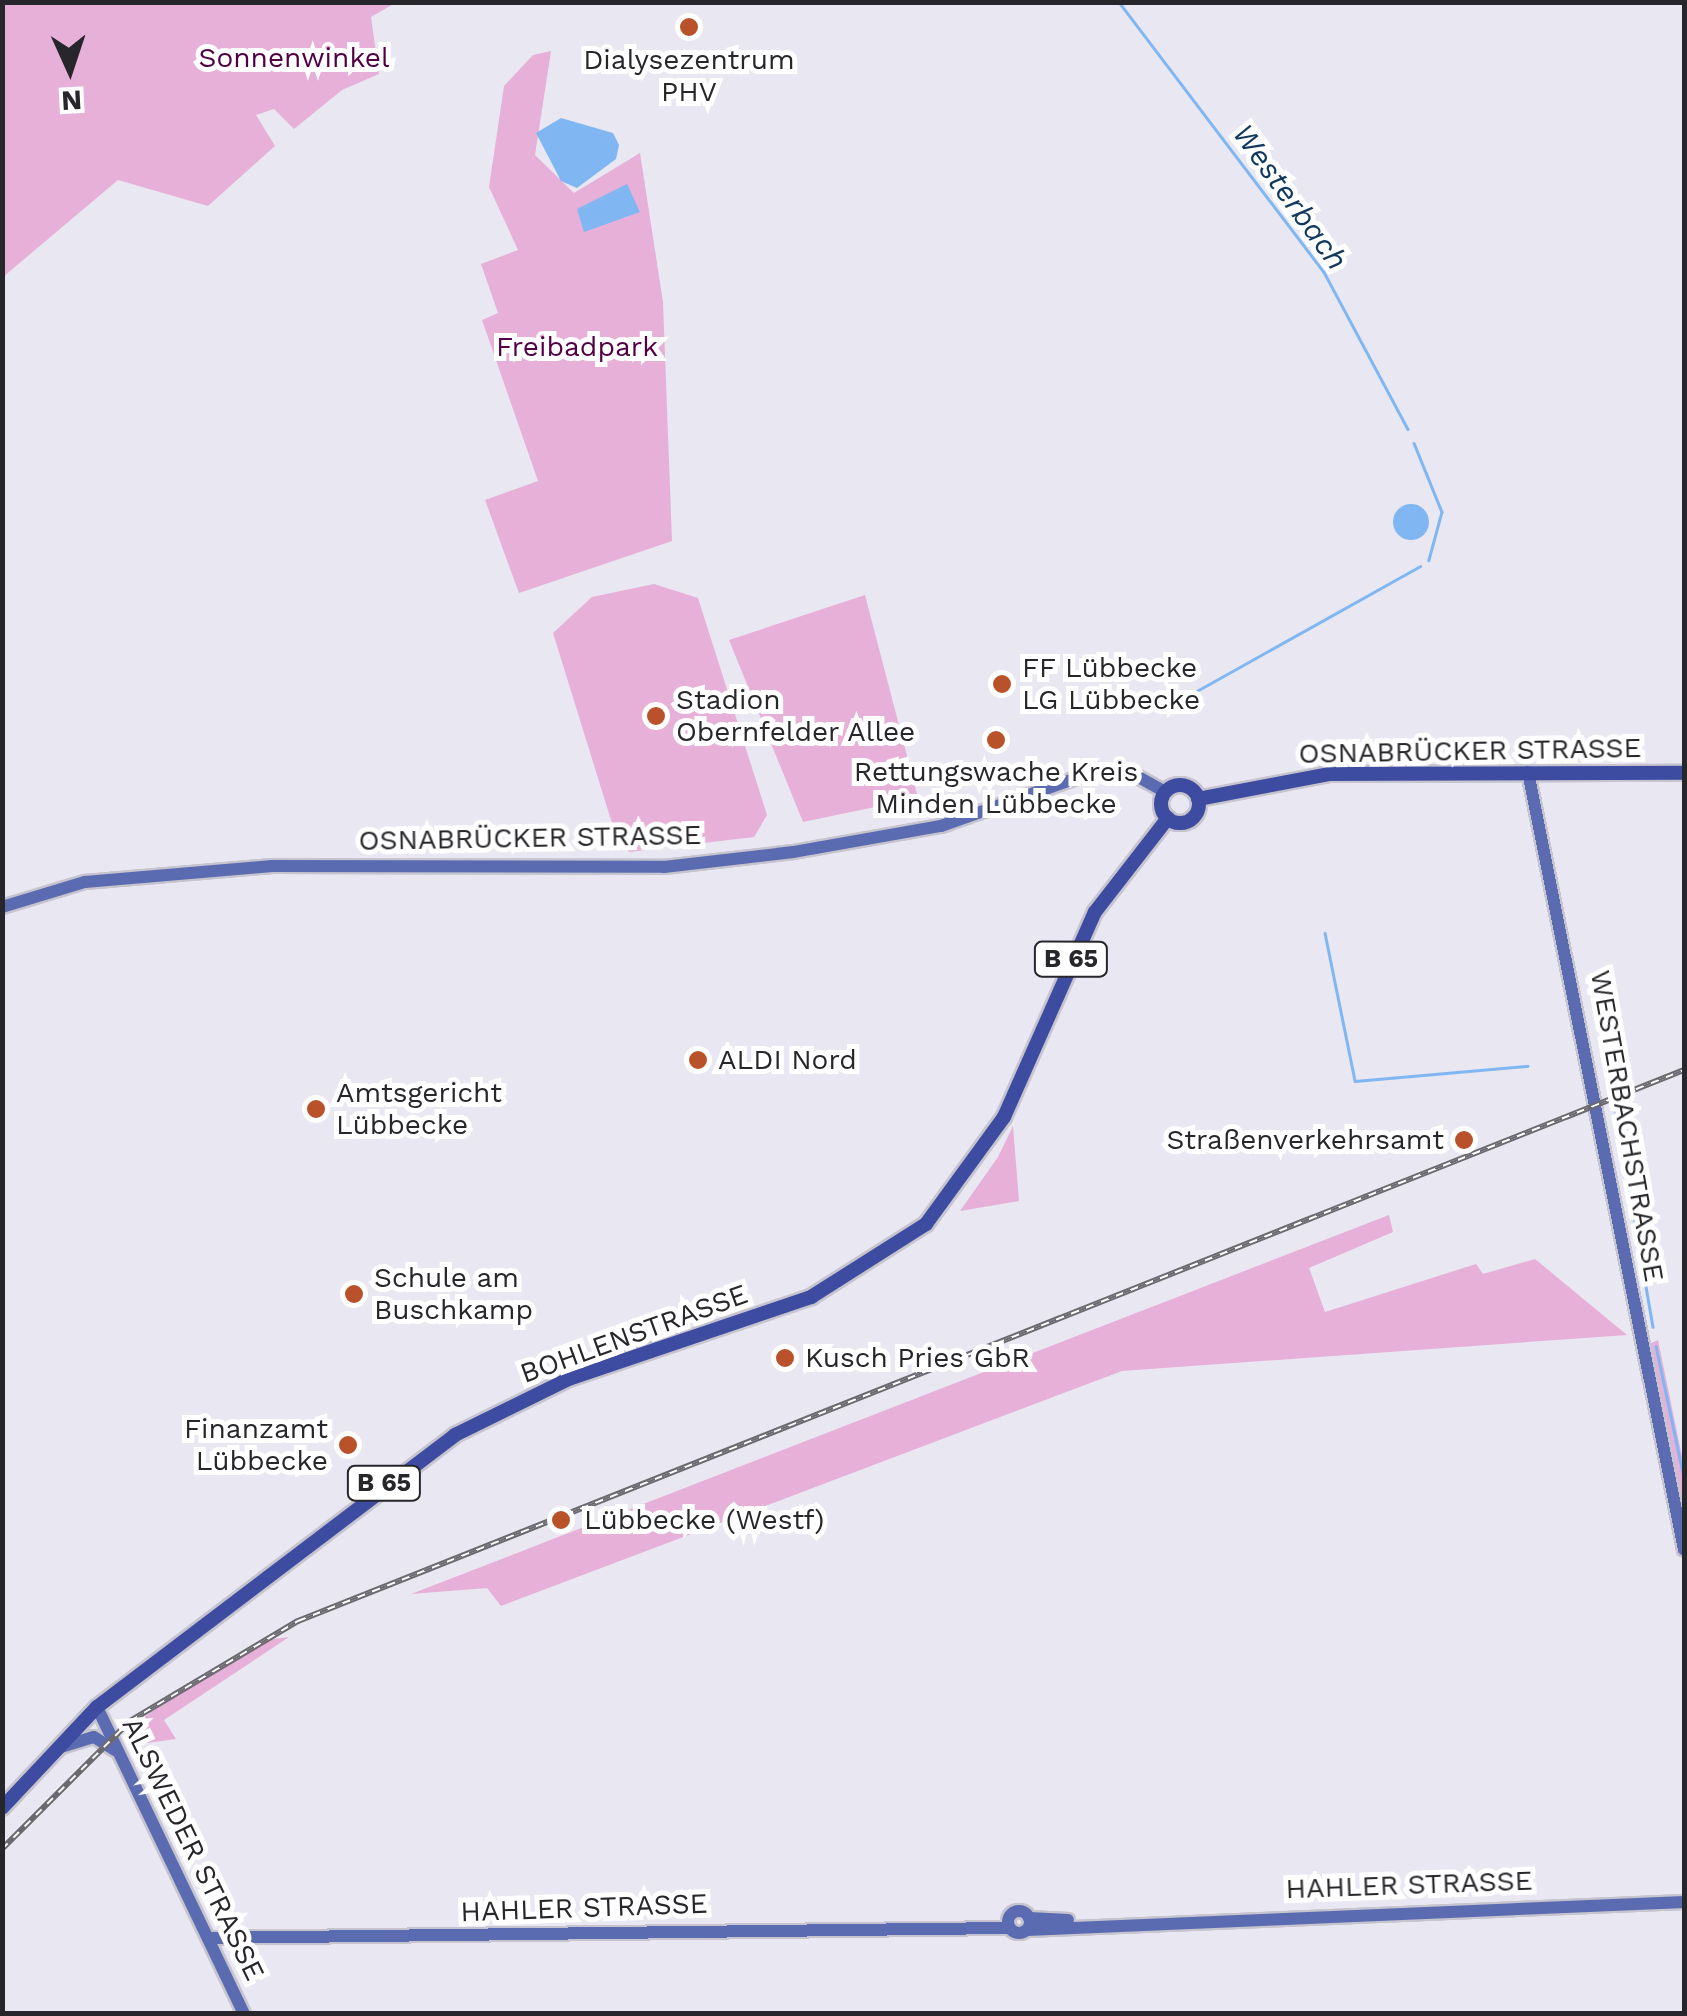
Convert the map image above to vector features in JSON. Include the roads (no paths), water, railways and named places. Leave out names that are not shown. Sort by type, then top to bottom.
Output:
[{"type":"main road","name":"OSNABRÜCKER STRASSE","points":[[1198,799],[1299,776],[1684,772]]},
{"type":"main road","points":[[1181,785],[1198,799],[1188,821],[1168,818],[1166,792],[1181,785]]},
{"type":"main road","name":"BOHLENSTRASSE","points":[[2,1808],[97,1706],[455,1435],[585,1373],[811,1297],[902,1244],[951,1195],[1004,1118],[1079,941],[1168,818]]},
{"type":"street","name":"WESTERBACHSTRASSE","points":[[1528,772],[1684,1550]]},
{"type":"street","name":"OSNABRÜCKER STRASSE","points":[[2,908],[85,882],[272,866],[640,868],[775,854],[941,826],[1088,774],[1132,774],[1166,792]]},
{"type":"street","name":"ALSWEDER STRASSE","points":[[97,1706],[244,2014]]},
{"type":"street","points":[[50,1753],[94,1737],[124,1758]]},
{"type":"street","name":"HAHLER STRASSE","points":[[211,1938],[1028,1924],[1684,1902]]},
{"type":"water","points":[[561,118],[613,133],[619,145],[616,159],[577,188],[561,181],[536,133]]},
{"type":"water","points":[[627,184],[640,212],[584,232],[577,209]]},
{"type":"water","points":[[1411,504],[1424,509],[1429,522],[1424,535],[1411,540],[1398,535],[1393,522],[1398,509]]},
{"type":"waterway","name":"Westerbach","points":[[1119,2],[1324,272],[1408,429]]},
{"type":"waterway","name":"Westerbach","points":[[1414,443],[1442,512],[1429,560]]},
{"type":"waterway","name":"Westerbach","points":[[1186,697],[1420,566]]},
{"type":"waterway","name":"Westerbach","points":[[1325,933],[1355,1081],[1527,1066]]},
{"type":"waterway","name":"Westerbach","points":[[1615,1107],[1653,1327]]},
{"type":"waterway","name":"Westerbach","points":[[1656,1346],[1684,1478]]},
{"type":"railway","points":[[2,1849],[130,1721],[298,1621],[1684,1070]]},
{"type":"place","name":"Dialysezentrum PHV","points":[[689,27]]},
{"type":"place","name":"FF Lübbecke LG Lübbecke","points":[[1002,684]]},
{"type":"place","name":"Stadion Obernfelder Allee","points":[[656,716]]},
{"type":"place","name":"Rettungswache Kreis Minden Lübbecke","points":[[996,740]]},
{"type":"place","name":"ALDI Nord","points":[[698,1060]]},
{"type":"place","name":"Amtsgericht Lübbecke","points":[[316,1109]]},
{"type":"place","name":"Straßenverkehrsamt","points":[[1464,1140]]},
{"type":"place","name":"Schule am Buschkamp","points":[[354,1294]]},
{"type":"place","name":"Kusch Pries GbR","points":[[785,1358]]},
{"type":"place","name":"Finanzamt Lübbecke","points":[[348,1445]]},
{"type":"place","name":"Lübbecke (Westf)","points":[[561,1520]]},
{"type":"park label","name":"Sonnenwinkel","points":[[294,58]]},
{"type":"park label","name":"Freibadpark","points":[[577,347]]}]
